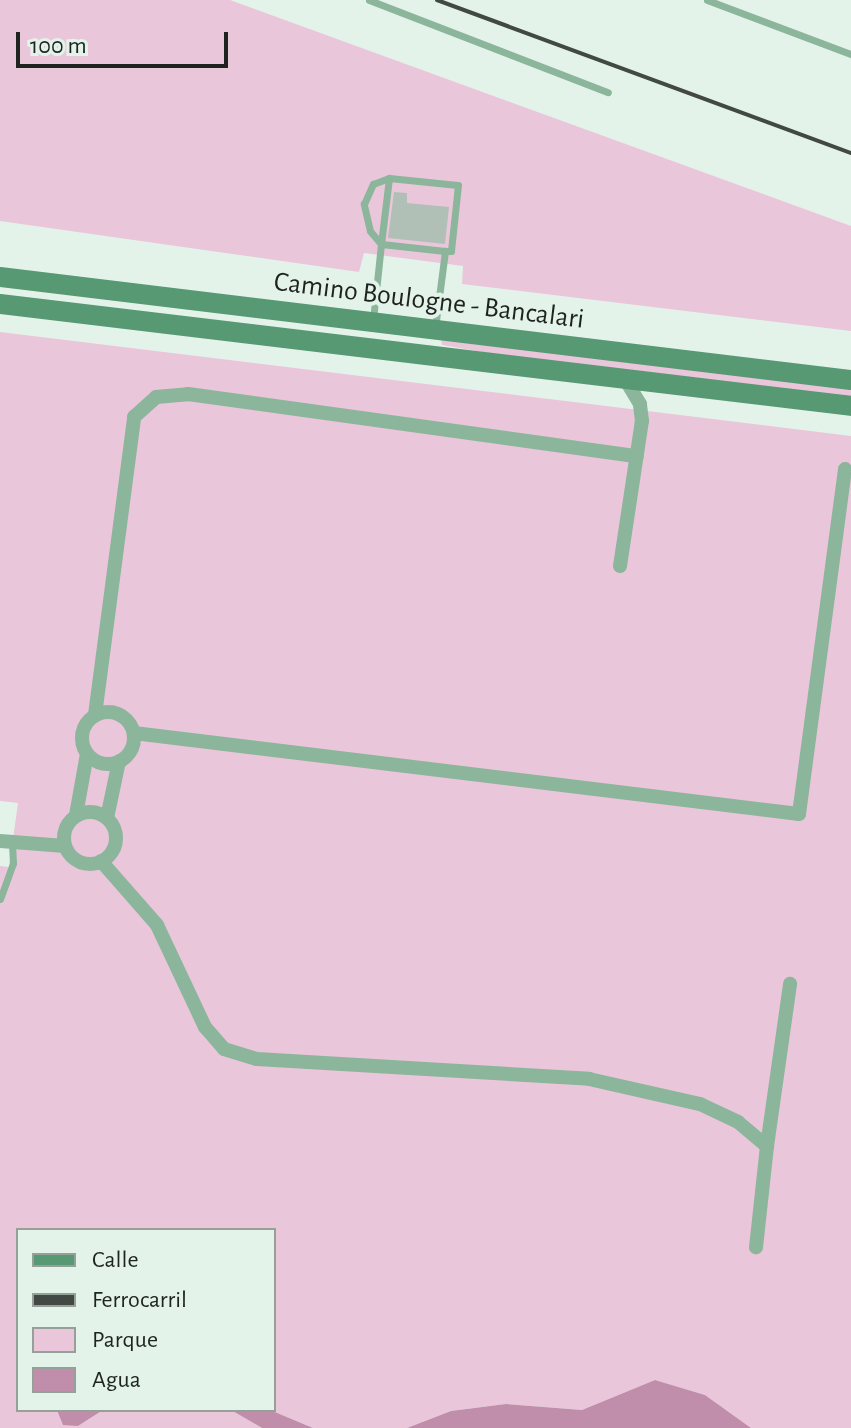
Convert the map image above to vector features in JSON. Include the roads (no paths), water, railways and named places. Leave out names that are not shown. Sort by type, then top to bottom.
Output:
[{"type":"main road","name":"Camino Boulogne - Bancalari","points":[[0,277],[851,380]]},
{"type":"main road","name":"Camino Boulogne - Bancalari","points":[[0,304],[851,406]]},
{"type":"street","points":[[620,566],[637,456],[640,404],[625,379]]},
{"type":"street","points":[[65,846],[65,829],[76,815],[87,754],[84,729],[95,715],[134,417],[156,397],[188,394],[637,456]]},
{"type":"street","points":[[95,715],[119,714],[134,733],[799,814],[845,469]]},
{"type":"street","points":[[87,754],[102,763],[119,761],[132,750],[134,733]]},
{"type":"street","points":[[6,842],[65,846],[83,863],[101,861],[116,841],[107,818],[119,761]]},
{"type":"street","points":[[76,815],[92,811],[107,818]]},
{"type":"street","points":[[101,861],[157,925],[205,1027],[224,1049],[238,1056],[611,1083],[700,1104],[738,1122],[767,1146]]},
{"type":"street","points":[[756,1247],[790,984]]},
{"type":"lane","points":[[369,0],[608,92]]},
{"type":"lane","points":[[707,0],[851,54]]},
{"type":"lane","points":[[372,322],[389,178]]},
{"type":"lane","points":[[389,178],[458,185],[451,251],[381,244],[370,231],[364,204],[373,184],[389,178]]},
{"type":"lane","points":[[435,330],[445,251]]},
{"type":"lane","points":[[0,899],[13,863],[6,842]]},
{"type":"water","points":[[655,1380],[705,1395],[751,1428],[407,1428],[451,1411],[506,1404],[582,1410]]},
{"type":"water","points":[[58,1412],[100,1412],[78,1426],[63,1425]]},
{"type":"water","points":[[234,1412],[275,1412],[313,1428],[262,1428]]},
{"type":"railway","points":[[437,0],[851,153]]}]
